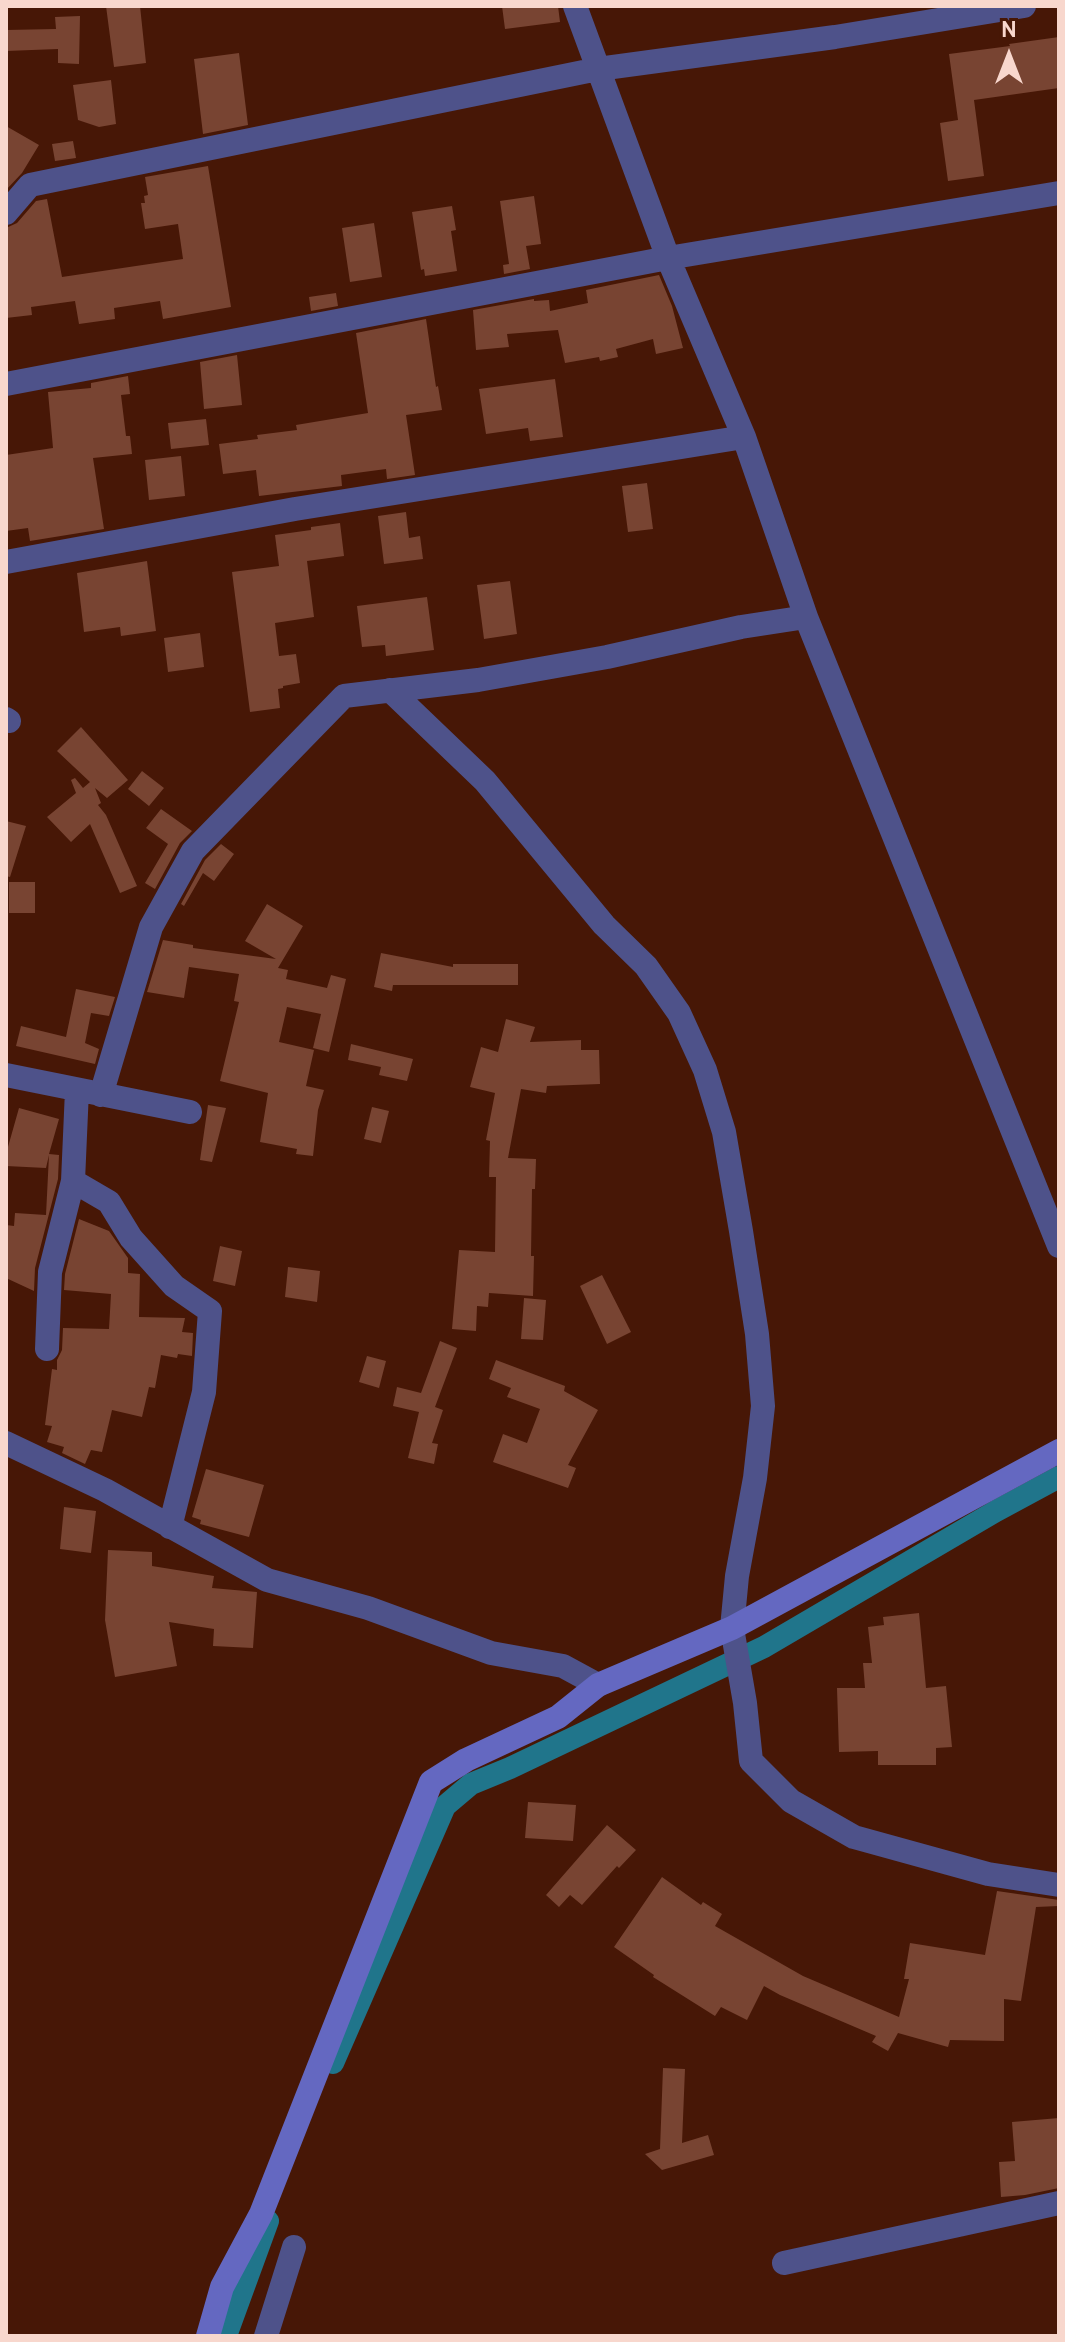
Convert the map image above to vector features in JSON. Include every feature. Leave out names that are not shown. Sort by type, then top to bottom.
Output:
[{"type":"street","points":[[575,6],[668,258],[744,437],[806,617],[1059,1246]]},
{"type":"street","points":[[6,213],[30,185],[598,69],[835,37],[1024,6]]},
{"type":"street","points":[[6,384],[668,258],[1059,193]]},
{"type":"street","points":[[6,562],[295,509],[744,437]]},
{"type":"street","points":[[47,1349],[50,1272],[73,1181],[89,1092],[151,927],[193,851],[344,696],[478,680],[607,657],[741,627],[806,617]]},
{"type":"street","points":[[390,690],[485,781],[604,925],[646,966],[679,1013],[705,1070],[724,1132],[739,1217],[757,1334],[763,1406],[732,1628],[751,1761],[791,1801],[854,1837],[988,1874],[1059,1885]]},
{"type":"street","points":[[6,1075],[190,1112]]},
{"type":"street","points":[[73,1181],[109,1202],[131,1238],[174,1286],[210,1311],[204,1392],[170,1527]]},
{"type":"street","points":[[6,1443],[105,1490],[267,1580],[368,1608],[491,1653],[563,1666],[598,1685]]},
{"type":"street","points":[[208,2336],[222,2287],[261,2214],[431,1782],[466,1760],[558,1717],[598,1685],[732,1628],[1059,1451]]},
{"type":"street","points":[[784,2263],[1059,2203]]},
{"type":"street","points":[[266,2336],[294,2247]]},
{"type":"building","points":[[106,6],[140,6],[146,63],[114,67]]},
{"type":"building","points":[[502,6],[558,6],[560,22],[505,29]]},
{"type":"building","points":[[80,16],[79,64],[58,63],[58,49],[6,51],[6,30],[56,29],[55,17]]},
{"type":"building","points":[[1059,37],[1059,88],[974,100],[984,176],[948,181],[940,123],[958,120],[949,54]]},
{"type":"building","points":[[239,53],[248,125],[203,134],[194,59]]},
{"type":"building","points":[[111,80],[116,124],[99,127],[78,120],[73,85]]},
{"type":"building","points":[[6,126],[39,145],[22,173],[6,190]]},
{"type":"building","points":[[73,141],[76,158],[55,161],[52,144]]},
{"type":"building","points":[[208,166],[231,307],[163,319],[160,301],[114,308],[115,319],[79,324],[75,301],[31,307],[32,315],[6,318],[6,228],[17,223],[36,201],[47,199],[62,277],[183,259],[178,224],[145,229],[141,203],[145,203],[144,196],[148,195],[145,177]]},
{"type":"building","points":[[534,196],[541,244],[526,246],[530,269],[504,274],[503,265],[509,264],[500,201]]},
{"type":"building","points":[[452,206],[456,230],[451,231],[457,271],[425,276],[424,269],[421,270],[412,212]]},
{"type":"building","points":[[374,223],[382,277],[350,282],[342,228]]},
{"type":"building","points":[[659,275],[672,306],[683,348],[656,354],[653,339],[616,349],[618,357],[565,363],[558,330],[507,334],[509,347],[476,350],[473,310],[534,299],[549,300],[550,311],[588,303],[586,290]]},
{"type":"building","points":[[336,293],[338,306],[311,311],[309,297]]},
{"type":"building","points":[[426,319],[442,410],[406,415],[415,475],[387,479],[386,469],[341,475],[342,486],[259,496],[256,470],[223,474],[219,444],[258,439],[257,435],[297,430],[296,425],[368,413],[356,333]]},
{"type":"building","points":[[237,355],[242,405],[204,409],[200,362]]},
{"type":"building","points":[[128,376],[130,394],[121,395],[126,436],[130,436],[132,454],[93,458],[104,529],[30,541],[28,528],[6,531],[6,455],[53,448],[48,392],[91,388],[91,383]]},
{"type":"building","points":[[555,379],[563,437],[530,441],[528,428],[486,434],[479,389]]},
{"type":"building","points":[[206,419],[209,445],[171,449],[168,423]]},
{"type":"building","points":[[181,456],[185,496],[149,500],[145,460]]},
{"type":"building","points":[[647,483],[653,529],[628,532],[622,486]]},
{"type":"building","points":[[406,512],[409,538],[420,536],[423,559],[384,564],[378,516]]},
{"type":"building","points":[[340,523],[344,556],[307,561],[314,617],[275,623],[279,656],[296,654],[300,683],[278,689],[280,708],[250,712],[232,572],[279,566],[275,535]]},
{"type":"building","points":[[147,561],[156,631],[121,636],[120,627],[84,632],[77,573]]},
{"type":"building","points":[[510,581],[517,634],[484,639],[477,585]]},
{"type":"building","points":[[427,597],[434,650],[386,656],[385,645],[362,647],[357,606]]},
{"type":"building","points":[[200,633],[204,667],[168,672],[164,638]]},
{"type":"building","points":[[81,727],[128,780],[107,798],[95,788],[101,803],[98,805],[106,815],[137,886],[120,893],[90,824],[71,842],[47,817],[76,793],[71,780],[75,778],[83,788],[90,782],[57,751]]},
{"type":"building","points":[[142,771],[164,788],[149,806],[128,789]]},
{"type":"building","points":[[161,809],[192,831],[180,843],[155,889],[145,883],[168,844],[146,828]]},
{"type":"building","points":[[6,821],[26,826],[10,877],[6,876]]},
{"type":"building","points":[[221,844],[234,854],[214,881],[203,873],[184,906],[181,904],[205,860]]},
{"type":"building","points":[[9,882],[35,882],[35,913],[9,913]]},
{"type":"building","points":[[267,904],[303,926],[278,968],[288,970],[286,979],[327,988],[331,975],[346,979],[329,1052],[313,1048],[321,1014],[287,1007],[279,1042],[314,1050],[306,1086],[324,1090],[318,1110],[313,1156],[296,1154],[297,1149],[260,1142],[268,1093],[220,1081],[239,1002],[234,1001],[239,974],[189,967],[184,998],[147,992],[163,940],[193,945],[193,948],[276,959],[245,941]]},
{"type":"building","points":[[381,953],[453,967],[453,964],[518,964],[518,985],[393,985],[392,991],[374,987]]},
{"type":"building","points":[[76,989],[115,997],[109,1016],[91,1013],[85,1043],[99,1049],[95,1064],[16,1046],[21,1026],[66,1037]]},
{"type":"building","points":[[506,1019],[535,1027],[530,1042],[581,1040],[581,1050],[599,1050],[600,1084],[547,1086],[546,1093],[521,1089],[508,1158],[536,1159],[535,1189],[532,1189],[533,1296],[489,1293],[488,1307],[477,1306],[476,1331],[452,1329],[459,1250],[495,1252],[496,1177],[489,1177],[490,1141],[486,1140],[495,1093],[470,1087],[481,1047],[498,1052]]},
{"type":"building","points":[[351,1044],[413,1059],[407,1081],[379,1075],[381,1067],[348,1060]]},
{"type":"building","points":[[208,1105],[226,1108],[212,1162],[200,1160]]},
{"type":"building","points":[[372,1107],[389,1111],[381,1143],[364,1139]]},
{"type":"building","points":[[19,1108],[59,1119],[49,1154],[59,1155],[58,1179],[35,1268],[34,1291],[6,1278],[6,1225],[14,1226],[15,1213],[46,1215],[49,1155],[46,1168],[6,1166],[6,1154]]},
{"type":"building","points":[[79,1219],[109,1231],[128,1258],[128,1273],[140,1274],[139,1317],[185,1318],[182,1332],[193,1333],[192,1356],[178,1354],[177,1358],[161,1355],[155,1388],[149,1387],[142,1417],[112,1410],[102,1452],[91,1450],[85,1464],[62,1453],[64,1447],[47,1442],[52,1426],[45,1425],[52,1369],[57,1370],[63,1328],[109,1329],[111,1294],[64,1290]]},
{"type":"building","points":[[220,1246],[242,1251],[235,1286],[213,1281]]},
{"type":"building","points":[[288,1267],[320,1271],[317,1302],[285,1297]]},
{"type":"building","points":[[602,1275],[631,1332],[607,1344],[580,1286]]},
{"type":"building","points":[[524,1298],[546,1300],[543,1340],[521,1339]]},
{"type":"building","points":[[440,1341],[457,1348],[435,1407],[443,1410],[432,1443],[438,1444],[434,1464],[408,1458],[419,1412],[393,1406],[397,1387],[421,1393]]},
{"type":"building","points":[[367,1356],[386,1361],[379,1388],[359,1382]]},
{"type":"building","points":[[496,1360],[565,1386],[564,1391],[598,1410],[568,1465],[576,1468],[568,1488],[493,1462],[503,1434],[527,1443],[540,1409],[507,1397],[511,1388],[489,1379]]},
{"type":"building","points":[[206,1469],[264,1485],[249,1537],[200,1524],[201,1520],[192,1517]]},
{"type":"building","points":[[64,1507],[96,1511],[91,1553],[60,1549]]},
{"type":"building","points":[[108,1550],[152,1552],[152,1566],[214,1576],[212,1588],[257,1592],[253,1648],[213,1646],[214,1629],[169,1622],[177,1666],[115,1677],[105,1620]]},
{"type":"building","points":[[919,1613],[926,1688],[946,1686],[952,1747],[936,1748],[936,1765],[878,1765],[878,1751],[839,1752],[837,1688],[865,1688],[863,1663],[872,1663],[868,1627],[884,1625],[883,1617]]},
{"type":"building","points":[[528,1802],[576,1805],[573,1841],[525,1838]]},
{"type":"building","points":[[607,1825],[636,1850],[582,1905],[570,1895],[559,1907],[546,1895]]},
{"type":"building","points":[[662,1877],[701,1905],[703,1902],[722,1914],[715,1926],[803,1976],[899,2017],[909,1979],[904,1979],[910,1943],[985,1955],[997,1891],[1059,1900],[1059,1906],[1036,1907],[1021,2001],[1004,1999],[1004,2041],[950,2040],[948,2047],[898,2033],[888,2051],[872,2042],[876,2036],[764,1986],[747,2020],[721,2007],[715,2016],[653,1977],[614,1947]]},
{"type":"building","points":[[663,2068],[685,2069],[682,2143],[708,2135],[714,2155],[662,2170],[645,2154],[660,2149]]},
{"type":"building","points":[[1059,2118],[1059,2188],[1001,2197],[999,2162],[1015,2161],[1012,2122]]},
{"type":"waterway","points":[[333,2063],[445,1806],[471,1784],[764,1647],[1059,1477]]},
{"type":"waterway","points":[[226,2336],[268,2221]]}]
